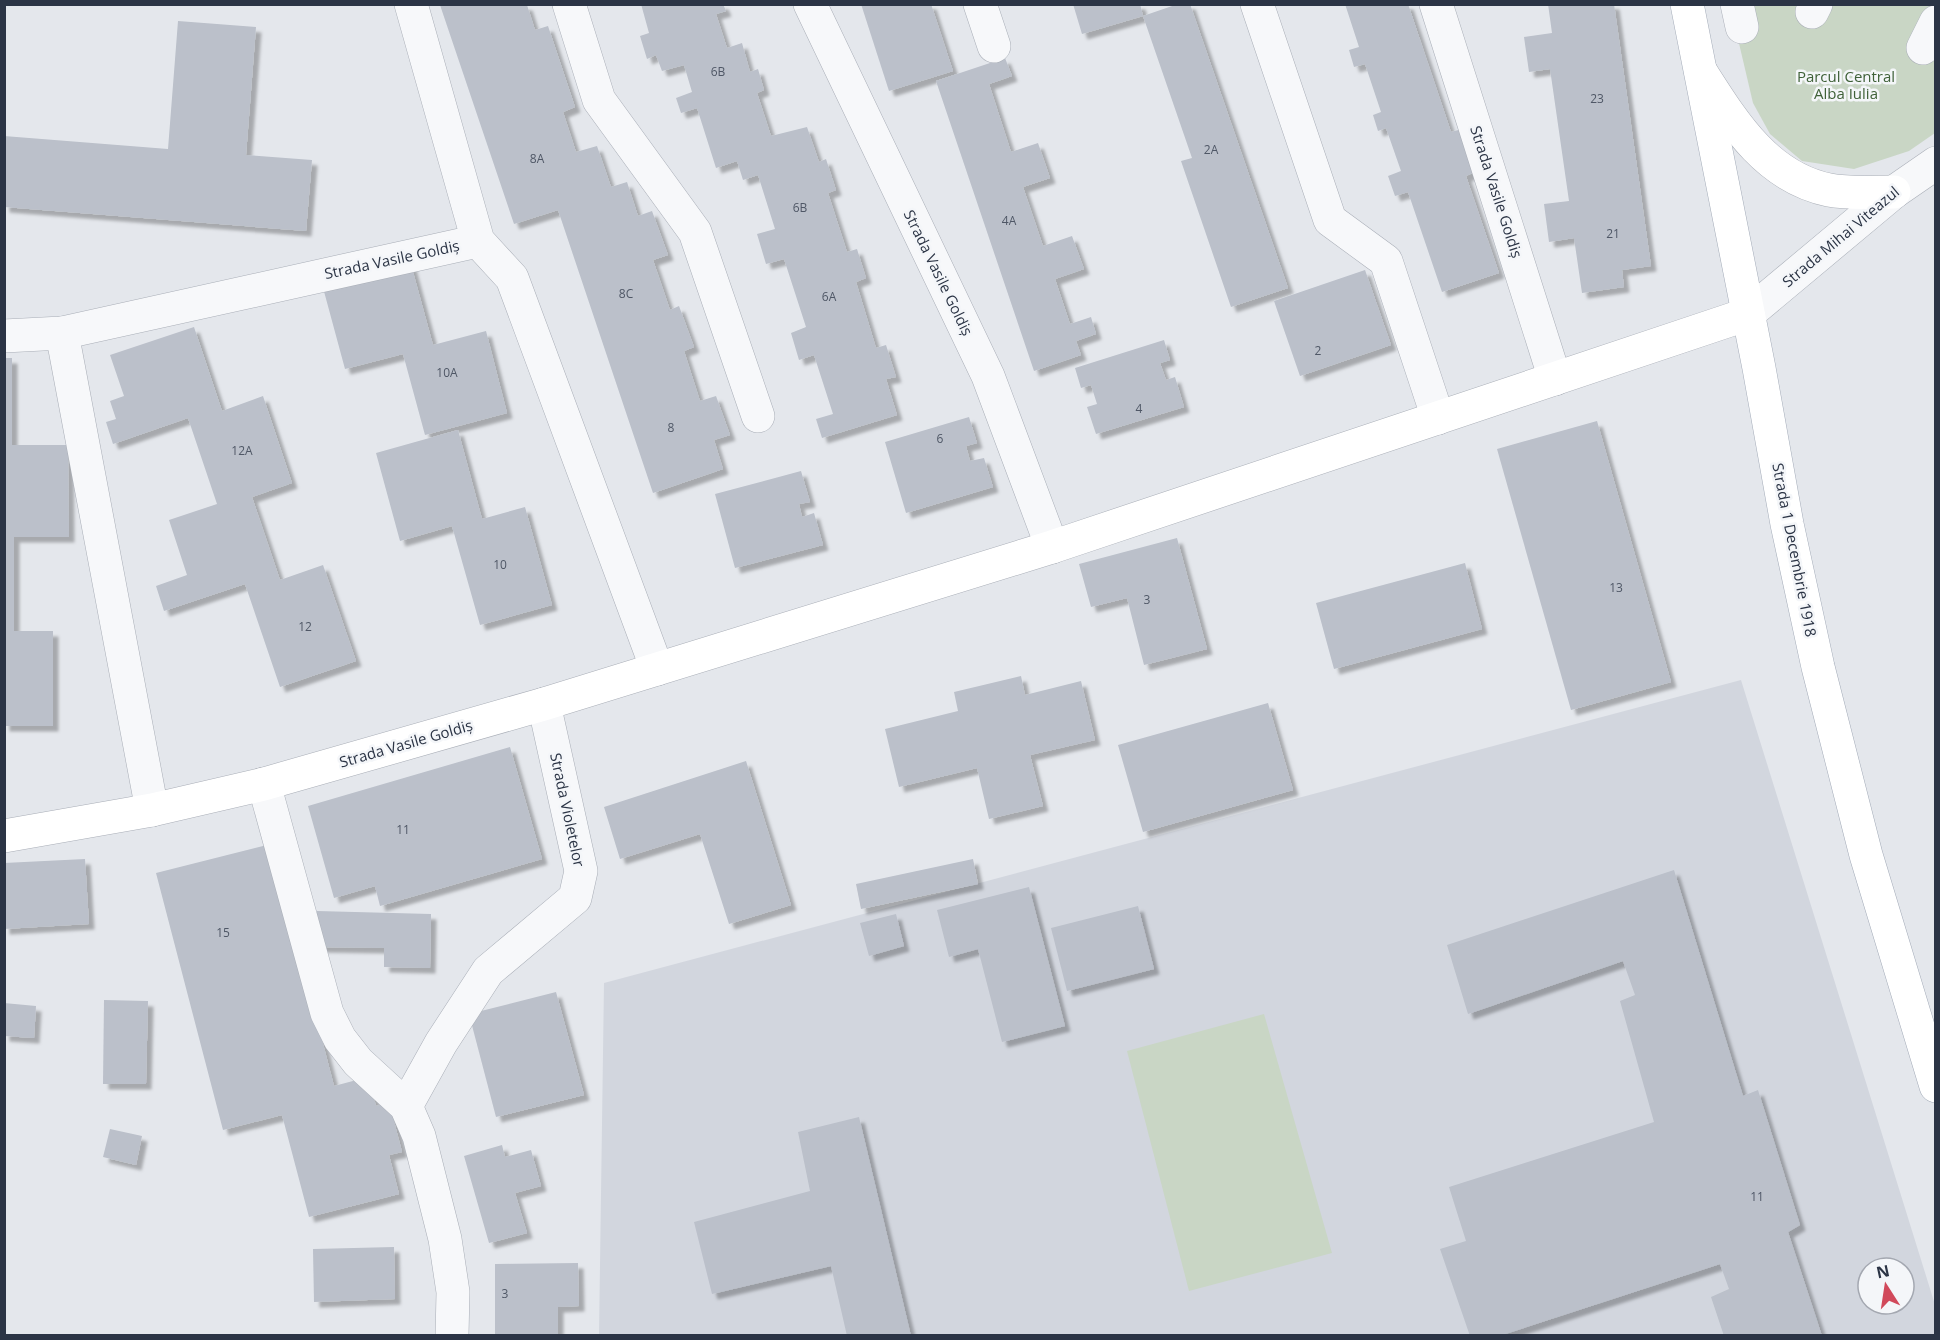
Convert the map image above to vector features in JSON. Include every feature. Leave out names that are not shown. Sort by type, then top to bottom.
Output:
[{"type":"street","points":[[411,4],[478,241]]},
{"type":"street","points":[[569,4],[599,100],[695,232],[758,416]]},
{"type":"street","name":"Strada Vasile Goldiș","points":[[810,4],[988,376],[1052,547]]},
{"type":"street","points":[[980,4],[994,46]]},
{"type":"street","points":[[1257,4],[1330,220],[1386,261],[1438,418]]},
{"type":"street","name":"Strada Vasile Goldiș","points":[[1436,4],[1555,380]]},
{"type":"street","name":"Strada 1 Decembrie 1918","points":[[1687,4],[1787,524],[1818,667],[1866,855],[1935,1086]]},
{"type":"street","points":[[1699,68],[1729,115],[1755,147],[1779,169],[1802,181],[1829,190],[1894,192]]},
{"type":"street","name":"Strada Mihai Viteazul","points":[[1748,314],[1894,192],[1935,163]]},
{"type":"street","name":"Strada Vasile Goldiș","points":[[4,336],[62,333],[478,241],[512,278],[657,669]]},
{"type":"street","name":"Strada Vasile Goldiș","points":[[4,836],[152,810],[264,784],[544,704],[1052,547],[1748,314]]},
{"type":"street","points":[[62,333],[152,810]]},
{"type":"street","name":"Strada Violetelor","points":[[406,1106],[441,1043],[488,971],[575,898],[581,871],[544,704]]},
{"type":"street","points":[[264,784],[327,1014],[340,1039],[358,1062],[406,1106],[418,1136],[445,1239],[453,1292],[452,1335]]},
{"type":"shaded area","points":[[1741,680],[1936,1308],[1935,1336],[599,1336],[604,983]]},
{"type":"green space","name":"Parcul Central Alba Iulia","points":[[1730,5],[1935,5],[1935,133],[1909,151],[1854,169],[1802,161],[1770,134],[1753,103]]},
{"type":"green space","points":[[1264,1014],[1332,1253],[1189,1291],[1127,1051]]},
{"type":"building","points":[[641,4],[723,4],[726,11],[716,14],[727,48],[742,43],[750,72],[758,69],[764,90],[757,93],[771,136],[807,127],[819,162],[826,159],[836,190],[828,193],[847,252],[857,249],[866,278],[856,282],[876,348],[886,345],[896,377],[886,379],[897,415],[822,438],[816,419],[833,414],[814,355],[799,360],[791,333],[806,327],[784,259],[766,264],[757,234],[775,229],[758,175],[743,180],[737,161],[716,168],[697,108],[681,113],[676,98],[692,92],[684,65],[662,71],[656,55],[647,59],[640,36],[649,33]]},
{"type":"building","points":[[861,4],[931,4],[953,71],[889,91]]},
{"type":"building","points":[[1073,4],[1140,4],[1143,16],[1082,34]]},
{"type":"building","points":[[1178,4],[1190,4],[1288,288],[1231,307],[1181,161],[1192,158],[1143,16]]},
{"type":"building","points":[[1345,4],[1408,4],[1451,132],[1462,129],[1477,171],[1466,176],[1499,273],[1442,292],[1408,192],[1395,196],[1388,176],[1401,171],[1386,128],[1378,131],[1373,115],[1381,112],[1365,64],[1354,67],[1349,50],[1359,47]]},
{"type":"building","points":[[1548,4],[1614,4],[1651,266],[1622,270],[1624,287],[1582,293],[1574,238],[1549,242],[1544,204],[1569,201],[1550,69],[1529,72],[1524,37],[1552,33]]},
{"type":"building","points":[[440,5],[527,5],[535,30],[548,26],[575,107],[563,112],[576,152],[597,146],[611,187],[627,182],[638,216],[652,211],[668,255],[653,260],[670,310],[679,306],[694,347],[684,351],[700,401],[716,396],[730,435],[714,440],[723,469],[653,493],[558,210],[514,224]]},
{"type":"building","points":[[178,21],[256,27],[246,155],[312,160],[306,231],[4,207],[4,136],[168,149]]},
{"type":"building","points":[[1005,58],[1012,76],[989,84],[1011,152],[1038,143],[1050,178],[1023,187],[1043,246],[1072,236],[1084,269],[1055,279],[1070,324],[1091,317],[1096,334],[1076,341],[1081,355],[1034,371],[936,81]]},
{"type":"building","points":[[410,261],[433,345],[486,331],[507,413],[425,435],[403,354],[345,369],[322,284]]},
{"type":"building","points":[[1365,270],[1391,345],[1300,376],[1274,301]]},
{"type":"building","points":[[194,327],[222,411],[263,396],[292,483],[252,497],[280,580],[323,565],[356,661],[280,687],[245,584],[164,611],[156,586],[187,575],[169,520],[217,504],[188,418],[113,444],[106,422],[116,419],[110,401],[124,396],[110,355]]},
{"type":"building","points":[[1164,340],[1170,360],[1160,363],[1166,380],[1175,377],[1184,407],[1096,434],[1087,407],[1097,404],[1091,385],[1081,388],[1075,368]]},
{"type":"building","points":[[4,358],[12,358],[12,445],[68,445],[69,537],[14,537],[14,631],[53,631],[53,726],[4,726]]},
{"type":"building","points":[[969,417],[977,443],[966,446],[970,461],[984,458],[993,487],[906,513],[885,442]]},
{"type":"building","points":[[1597,421],[1671,682],[1571,710],[1497,449]]},
{"type":"building","points":[[458,430],[482,519],[525,507],[552,605],[480,625],[452,526],[400,541],[376,453]]},
{"type":"building","points":[[801,471],[810,502],[799,504],[802,517],[814,513],[823,545],[735,568],[715,494]]},
{"type":"building","points":[[1177,538],[1207,649],[1144,665],[1127,598],[1091,607],[1079,564]]},
{"type":"building","points":[[1465,563],[1482,629],[1334,669],[1316,603]]},
{"type":"building","points":[[1021,676],[1025,695],[1081,681],[1095,740],[1030,755],[1043,806],[989,819],[977,768],[899,787],[885,729],[958,711],[954,692]]},
{"type":"building","points":[[1268,703],[1293,790],[1143,832],[1118,745]]},
{"type":"building","points":[[510,747],[542,859],[380,906],[375,886],[334,898],[308,806]]},
{"type":"building","points":[[746,761],[791,905],[729,924],[700,834],[620,859],[604,807]]},
{"type":"building","points":[[271,844],[334,1086],[368,1077],[376,1106],[389,1102],[402,1152],[389,1155],[399,1194],[309,1217],[282,1115],[223,1130],[156,873]]},
{"type":"building","points":[[85,859],[89,924],[4,929],[4,863]]},
{"type":"building","points":[[973,859],[978,884],[861,909],[856,884]]},
{"type":"building","points":[[1674,870],[1743,1096],[1758,1090],[1800,1225],[1788,1232],[1822,1336],[1724,1336],[1711,1297],[1729,1289],[1720,1264],[1499,1336],[1470,1336],[1440,1249],[1466,1241],[1449,1187],[1654,1122],[1620,1001],[1635,995],[1623,961],[1468,1014],[1447,945]]},
{"type":"building","points":[[1029,887],[1065,1026],[1002,1042],[978,949],[949,957],[937,910]]},
{"type":"building","points":[[1138,906],[1154,969],[1067,991],[1051,928]]},
{"type":"building","points":[[317,911],[431,914],[430,968],[384,967],[384,948],[316,947]]},
{"type":"building","points":[[896,914],[904,946],[869,956],[860,923]]},
{"type":"building","points":[[556,992],[584,1095],[496,1117],[469,1014]]},
{"type":"building","points":[[104,1000],[148,1001],[146,1084],[103,1084]]},
{"type":"building","points":[[4,1003],[36,1006],[34,1038],[4,1036]]},
{"type":"building","points":[[859,1117],[911,1336],[847,1336],[831,1266],[712,1294],[694,1222],[810,1191],[798,1132]]},
{"type":"building","points":[[110,1129],[142,1136],[136,1165],[103,1157]]},
{"type":"building","points":[[502,1145],[505,1157],[531,1150],[541,1186],[515,1193],[527,1233],[489,1243],[464,1156]]},
{"type":"building","points":[[394,1247],[395,1299],[314,1302],[313,1249]]},
{"type":"building","points":[[578,1263],[579,1306],[558,1307],[558,1336],[495,1336],[495,1264]]}]
